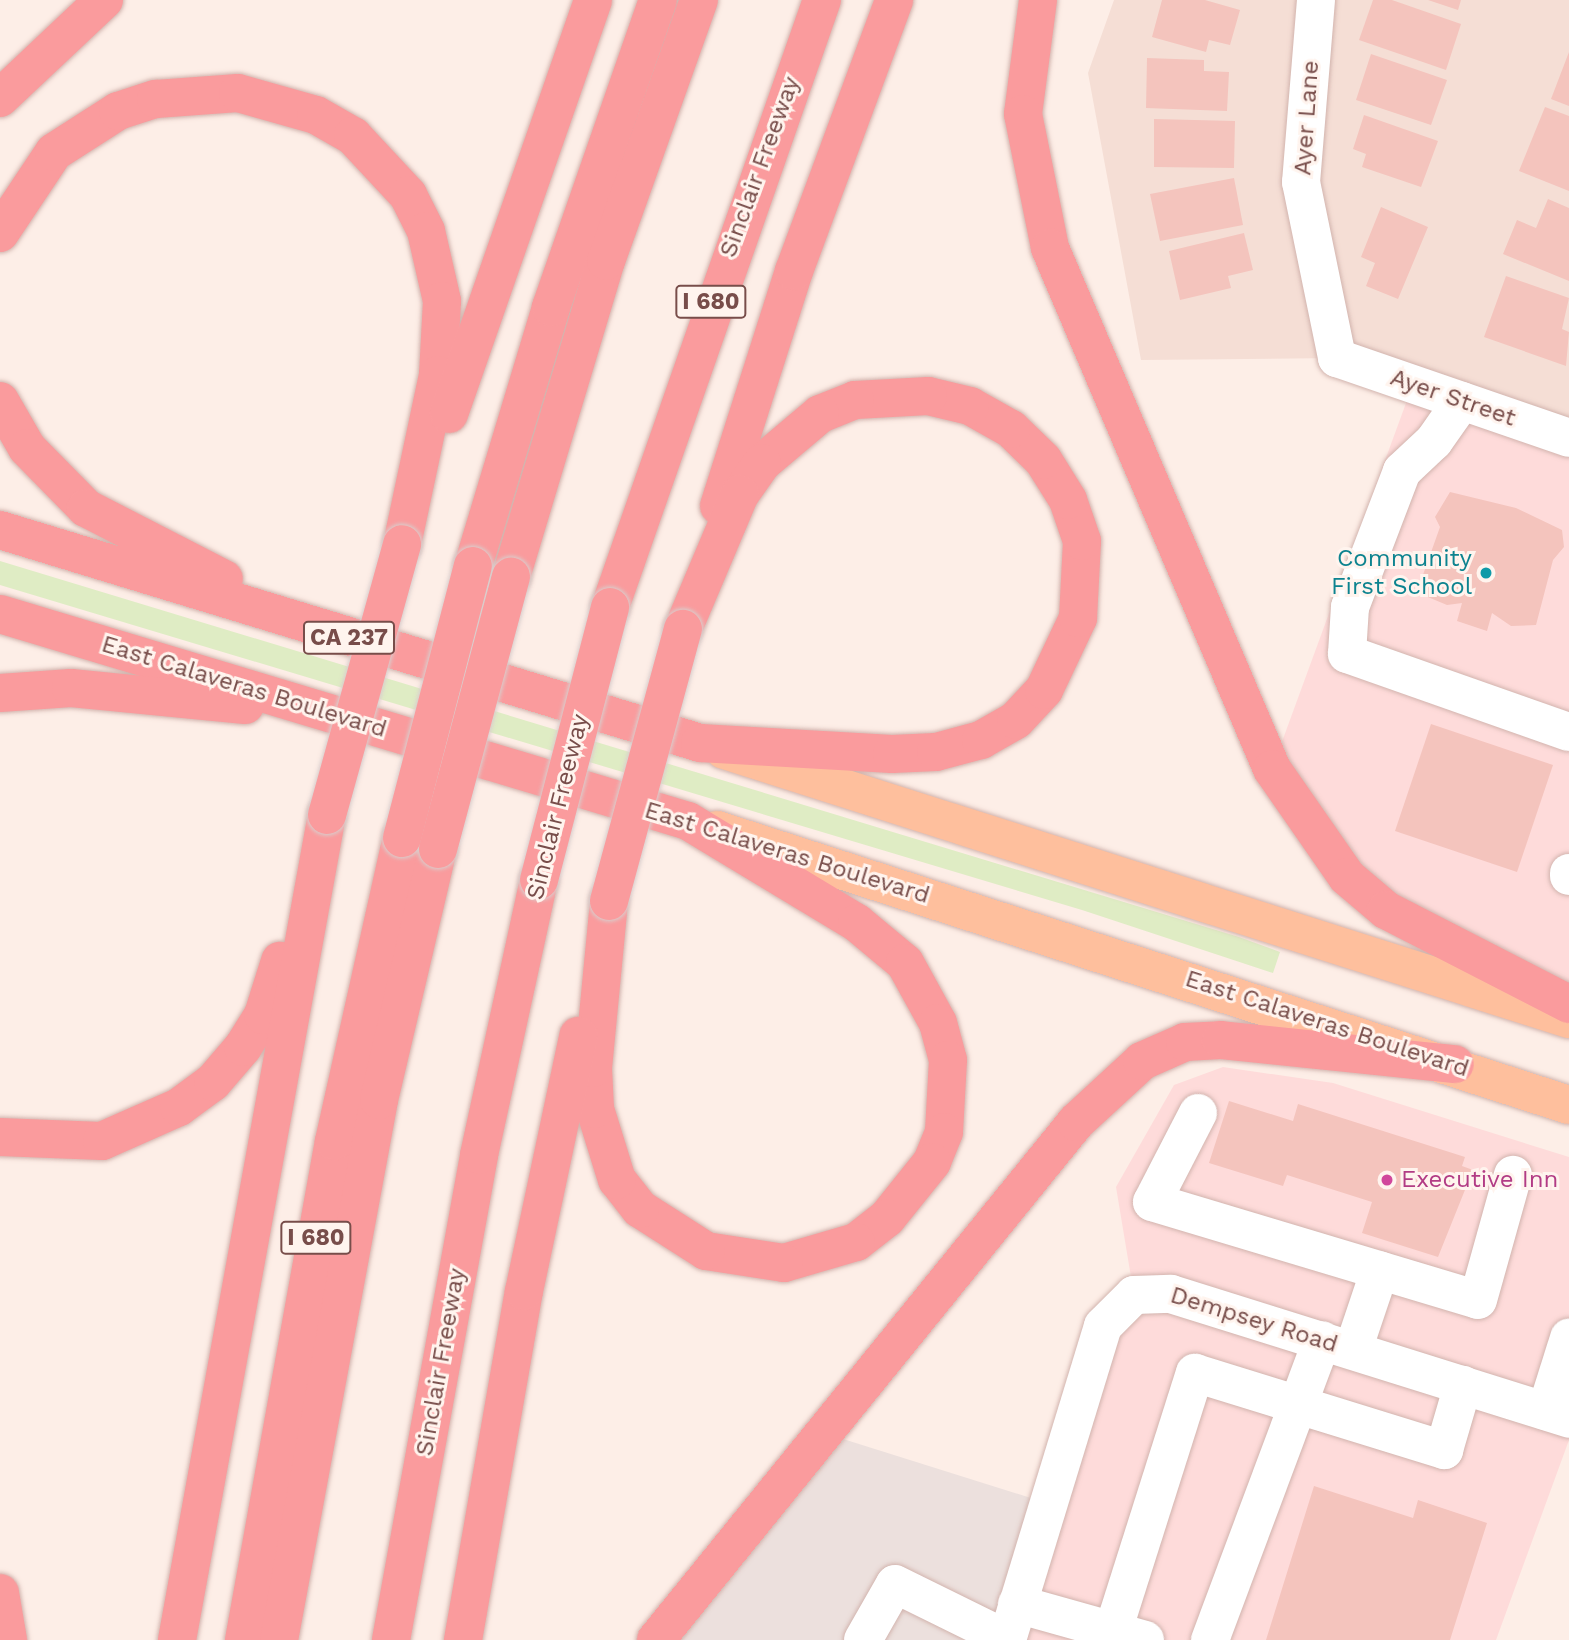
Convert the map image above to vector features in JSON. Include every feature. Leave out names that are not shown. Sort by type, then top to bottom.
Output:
[{"type":"highway","points":[[0,98],[104,0]]},
{"type":"highway","points":[[402,544],[593,0]]},
{"type":"highway","name":"I 680","points":[[244,1640],[334,1141],[402,838],[473,566],[551,307],[658,0]]},
{"type":"highway","name":"I 680","points":[[279,1640],[379,1100],[438,849],[511,577],[606,261],[699,0]]},
{"type":"highway","name":"Sinclair Freeway","points":[[391,1640],[479,1155],[539,880],[610,607],[822,0]]},
{"type":"highway","points":[[463,1640],[524,1291],[609,901],[683,629],[794,271],[894,0]]},
{"type":"highway","points":[[1038,0],[1023,114],[1050,248],[1272,769],[1338,867],[1386,910],[1569,1004]]},
{"type":"highway","points":[[0,233],[54,152],[117,111],[156,99],[238,93],[291,106],[353,136],[408,195],[426,231],[442,301],[438,375],[402,544],[327,816],[263,1015],[214,1082],[143,1128],[102,1141],[0,1137]]},
{"type":"highway","points":[[683,629],[740,494],[762,463],[820,414],[855,400],[928,396],[970,406],[1011,429],[1043,460],[1068,500],[1082,541],[1080,606],[1065,656],[1016,720],[981,740],[936,752],[892,754],[700,743]]},
{"type":"highway","points":[[0,401],[27,448],[86,508],[353,639]]},
{"type":"highway","name":"CA 237","points":[[0,530],[700,743]]},
{"type":"highway","name":"East Calaveras Boulevard","points":[[0,614],[688,821]]},
{"type":"highway","points":[[0,693],[71,688],[332,714]]},
{"type":"highway","points":[[177,1640],[327,816]]},
{"type":"highway","points":[[609,901],[593,1068],[595,1109],[617,1180],[640,1209],[706,1251],[784,1263],[856,1242],[887,1218],[932,1162],[944,1132],[948,1060],[923,990],[880,939],[688,821]]},
{"type":"highway","points":[[656,1640],[1076,1122],[1142,1061],[1185,1042],[1221,1040],[1455,1064]]},
{"type":"highway","points":[[0,1593],[8,1640]]},
{"type":"main road","points":[[700,743],[1569,1019]]},
{"type":"main road","name":"East Calaveras Boulevard","points":[[688,821],[1455,1064],[1569,1105]]},
{"type":"street","name":"Ayer Lane","points":[[1316,0],[1301,182],[1337,358]]},
{"type":"street","name":"Ayer Street","points":[[1337,358],[1569,438]]},
{"type":"street","points":[[1462,401],[1434,441],[1402,471],[1350,607],[1347,654],[1566,722]]},
{"type":"street","points":[[1198,1113],[1152,1202],[1478,1300],[1513,1175]]},
{"type":"street","points":[[1210,1640],[1300,1404],[1380,1270]]},
{"type":"street","name":"Dempsey Road","points":[[1010,1628],[1103,1326],[1117,1307],[1150,1290],[1337,1345],[1558,1415]]},
{"type":"street","points":[[1558,1415],[1569,1338]]},
{"type":"street","points":[[863,1640],[895,1584],[1010,1628],[1129,1635],[1195,1373],[1444,1450],[1464,1385]]},
{"type":"shaded area","points":[[1114,0],[1569,0],[1569,438],[1337,358],[1141,360],[1088,73]]},
{"type":"shaded area","points":[[1413,384],[1569,438],[1569,1004],[1386,910],[1272,769]]},
{"type":"shaded area","points":[[1223,1067],[1333,1083],[1569,1157],[1569,1440],[1496,1640],[1007,1640],[1134,1295],[1116,1187],[1174,1085]]},
{"type":"shaded area","points":[[824,1433],[1047,1503],[1007,1640],[656,1640]]},
{"type":"green space","points":[[0,561],[1239,937],[1280,952],[1273,973],[1082,910],[0,585]]},
{"type":"building","points":[[1162,0],[1205,0],[1240,10],[1230,45],[1209,40],[1206,52],[1152,37]]},
{"type":"building","points":[[1373,0],[1392,0],[1461,24],[1446,70],[1359,40]]},
{"type":"building","points":[[1428,0],[1461,0],[1458,10]]},
{"type":"building","points":[[1569,52],[1569,106],[1551,99]]},
{"type":"building","points":[[1371,54],[1447,80],[1431,125],[1356,100]]},
{"type":"building","points":[[1147,58],[1204,60],[1204,71],[1229,72],[1227,111],[1146,108]]},
{"type":"building","points":[[1545,107],[1569,116],[1569,191],[1519,171]]},
{"type":"building","points":[[1364,115],[1438,141],[1421,187],[1362,167],[1366,154],[1353,149]]},
{"type":"building","points":[[1154,119],[1235,121],[1234,168],[1154,167]]},
{"type":"building","points":[[1234,178],[1243,225],[1160,241],[1150,194]]},
{"type":"building","points":[[1548,199],[1569,208],[1569,281],[1503,254],[1517,220],[1536,228]]},
{"type":"building","points":[[1381,207],[1428,227],[1398,299],[1366,286],[1375,263],[1361,257]]},
{"type":"building","points":[[1244,233],[1253,270],[1228,276],[1231,288],[1180,300],[1169,251]]},
{"type":"building","points":[[1506,276],[1569,298],[1562,329],[1569,332],[1566,366],[1484,337]]},
{"type":"building","name":"Community First School","points":[[1450,492],[1516,508],[1562,530],[1564,547],[1553,560],[1536,625],[1511,626],[1492,613],[1487,631],[1457,621],[1462,603],[1447,605],[1423,595],[1419,586],[1440,527],[1435,517]]},
{"type":"building","points":[[1431,724],[1553,765],[1517,872],[1395,831]]},
{"type":"building","name":"Executive Inn","points":[[1229,1101],[1293,1121],[1298,1104],[1465,1157],[1462,1166],[1473,1170],[1438,1257],[1362,1233],[1372,1202],[1287,1175],[1283,1186],[1209,1163]]},
{"type":"building","points":[[1314,1486],[1413,1518],[1418,1500],[1487,1523],[1450,1640],[1266,1640]]},
{"type":"place","name":"Community First School","points":[[1486,573]]},
{"type":"place","name":"Executive Inn","points":[[1387,1180]]}]
